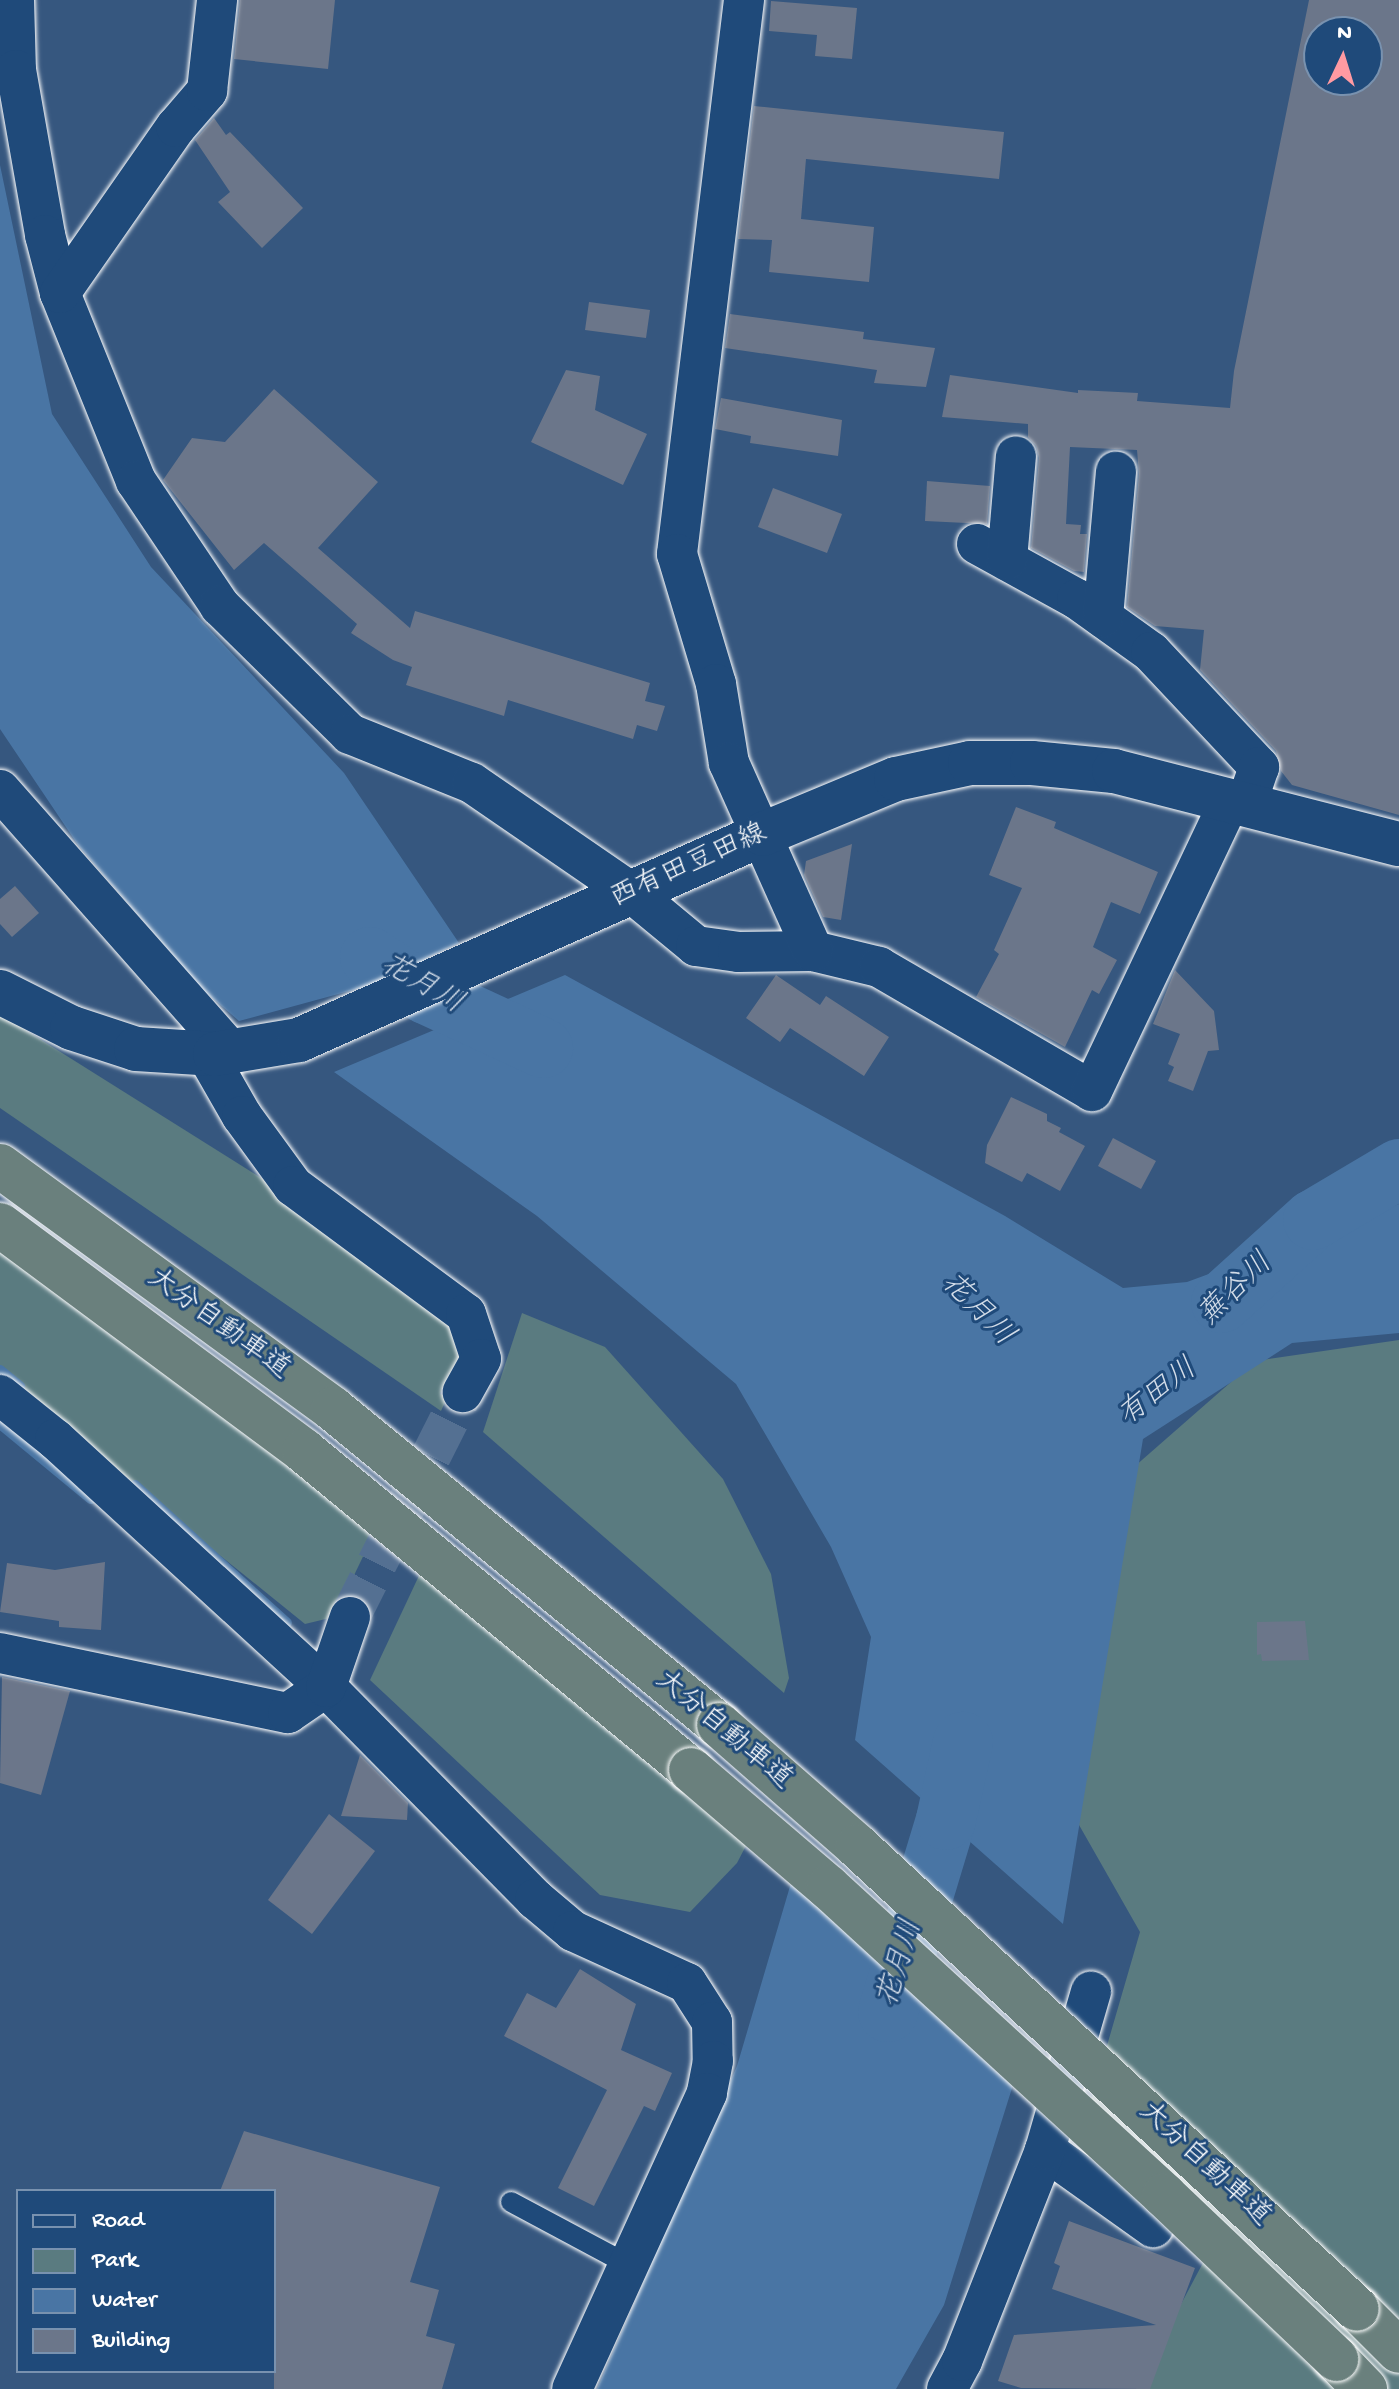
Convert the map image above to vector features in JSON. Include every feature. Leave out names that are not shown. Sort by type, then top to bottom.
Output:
[{"type":"highway","name":"大分自動車道","points":[[0,1166],[333,1409],[719,1725],[869,1857],[1399,2351]]},
{"type":"highway","name":"大分自動車道","points":[[0,1225],[304,1451],[691,1770],[873,1928],[1164,2195],[1350,2374]]},
{"type":"main road","name":"西有田豆田線","points":[[0,992],[72,1028],[136,1049],[220,1054],[299,1040],[763,834],[896,779],[970,763],[1032,763],[1114,771],[1399,844]]},
{"type":"street","points":[[14,0],[16,70],[45,235],[60,293],[136,481],[220,606],[350,734],[472,783],[617,900],[696,946],[738,952],[813,951],[879,967],[1092,1091],[1259,767],[1151,652],[1103,617],[992,552],[1016,456]]},
{"type":"street","points":[[60,293],[176,127],[207,91],[217,0]]},
{"type":"street","points":[[744,0],[677,554],[716,684],[729,763],[813,951]]},
{"type":"street","points":[[1103,617],[1116,472]]},
{"type":"street","points":[[0,790],[220,1054],[242,1116],[293,1186],[466,1314],[481,1359],[463,1392]]},
{"type":"street","points":[[0,1395],[55,1439],[326,1687],[535,1899],[573,1931],[687,1983],[712,2022],[713,2061],[707,2093],[572,2389]]},
{"type":"street","points":[[0,1653],[288,1713],[326,1687],[350,1617]]},
{"type":"street","points":[[947,2389],[962,2361],[1045,2150],[1091,1992]]},
{"type":"street","points":[[1045,2150],[1153,2227]]},
{"type":"lane","points":[[511,2202],[629,2265]]},
{"type":"green space","points":[[0,1014],[277,1188],[454,1317],[464,1361],[441,1411],[0,1108]]},
{"type":"green space","points":[[0,1234],[383,1515],[334,1617],[305,1624],[0,1378]]},
{"type":"green space","points":[[522,1313],[605,1347],[723,1479],[771,1574],[789,1678],[784,1693],[483,1432]]},
{"type":"green space","points":[[1399,1340],[1399,2389],[1136,2389],[1205,2259],[1079,2142],[1140,1932],[1050,1774],[1102,1495],[1255,1361]]},
{"type":"green space","points":[[432,1548],[764,1811],[737,1863],[690,1912],[600,1895],[370,1680]]},
{"type":"water","points":[[0,165],[52,414],[151,567],[344,773],[459,943],[364,987],[239,1021],[201,988],[78,845],[0,729]]},
{"type":"water","name":"有田川","points":[[565,975],[1005,1216],[1123,1288],[1187,1282],[1399,1204],[1399,1333],[1292,1343],[1143,1439],[1063,1924],[855,1740],[871,1637],[831,1547],[736,1384],[537,1216],[334,1072]]},
{"type":"water","points":[[796,1866],[1018,2069],[944,2305],[896,2389],[597,2389],[737,2066]]},
{"type":"building","points":[[240,0],[335,0],[328,69],[234,59]]},
{"type":"building","points":[[1309,0],[1399,0],[1399,815],[1292,785],[1281,771],[1276,751],[1200,670],[1204,630],[1155,626],[1127,607],[1139,474],[1137,450],[1070,447],[1066,524],[1081,525],[1080,534],[1087,534],[1084,572],[1074,571],[1031,548],[1039,458],[1036,446],[1028,437],[1028,424],[942,417],[950,375],[1078,393],[1078,390],[1138,393],[1137,401],[1230,408],[1234,371],[1303,30],[1303,96],[1383,96],[1383,16],[1306,16]]},
{"type":"building","points":[[771,1],[857,8],[852,59],[815,56],[817,35],[769,31]]},
{"type":"building","points":[[754,106],[1004,132],[999,179],[806,159],[801,219],[874,227],[869,282],[769,272],[772,240],[738,239]]},
{"type":"building","points":[[214,118],[226,135],[230,132],[303,208],[262,248],[218,202],[230,192],[195,140]]},
{"type":"building","points":[[589,302],[650,310],[646,338],[585,330]]},
{"type":"building","points":[[730,314],[864,332],[863,339],[935,348],[926,387],[874,383],[877,370],[725,348]]},
{"type":"building","points":[[566,370],[600,376],[595,410],[647,434],[623,485],[531,442]]},
{"type":"building","points":[[274,389],[378,482],[318,548],[410,628],[415,611],[650,683],[645,701],[665,706],[657,731],[637,725],[633,739],[508,700],[504,716],[406,685],[412,667],[393,660],[351,633],[357,624],[264,543],[234,570],[163,480],[192,438],[225,442]]},
{"type":"building","points":[[721,398],[842,420],[838,456],[750,443],[751,436],[715,429]]},
{"type":"building","points":[[927,481],[990,486],[987,524],[925,521]]},
{"type":"building","points":[[773,488],[842,514],[827,553],[758,527]]},
{"type":"building","points":[[1016,807],[1056,822],[1054,828],[1158,872],[1140,914],[1111,902],[1093,947],[1117,960],[1099,994],[1092,990],[1065,1047],[976,997],[999,954],[994,950],[1022,888],[989,875]]},
{"type":"building","points":[[852,844],[841,920],[823,917],[804,875],[806,861]]},
{"type":"building","points":[[15,886],[39,913],[12,937],[0,924],[0,899]]},
{"type":"building","points":[[1175,970],[1214,1011],[1219,1050],[1208,1051],[1193,1091],[1168,1081],[1174,1067],[1168,1064],[1180,1034],[1153,1024]]},
{"type":"building","points":[[776,975],[820,1005],[826,996],[889,1037],[864,1076],[790,1028],[780,1042],[746,1018]]},
{"type":"building","points":[[1011,1097],[1047,1114],[1047,1121],[1061,1128],[1059,1132],[1085,1146],[1060,1191],[1027,1173],[1022,1182],[985,1163],[987,1145]]},
{"type":"building","points":[[1113,1138],[1156,1161],[1141,1189],[1098,1166]]},
{"type":"building","points":[[105,1562],[101,1630],[59,1627],[59,1621],[0,1612],[7,1563],[55,1570]]},
{"type":"building","points":[[1305,1621],[1309,1660],[1262,1661],[1261,1654],[1257,1655],[1257,1622]]},
{"type":"building","points":[[2,1677],[70,1691],[41,1795],[0,1783]]},
{"type":"building","points":[[360,1755],[408,1803],[407,1820],[341,1816]]},
{"type":"building","points":[[329,1814],[375,1851],[312,1934],[268,1900]]},
{"type":"building","points":[[580,1969],[636,2004],[621,2050],[672,2073],[655,2111],[644,2106],[594,2206],[558,2188],[607,2090],[504,2036],[527,1993],[556,2008]]},
{"type":"building","points":[[244,2131],[440,2187],[410,2282],[439,2290],[426,2336],[455,2344],[442,2389],[274,2389],[276,2189],[221,2189]]},
{"type":"building","points":[[1069,2221],[1195,2268],[1150,2389],[1021,2388],[998,2381],[1014,2335],[1156,2325],[1052,2289],[1060,2266],[1054,2263]]},
{"type":"waterway","name":"花月川","points":[[370,957],[426,994],[543,1048]]},
{"type":"waterway","name":"蕪谷川","points":[[1221,1303],[1313,1220],[1399,1169]]},
{"type":"waterway","points":[[0,1370],[20,1386]]},
{"type":"waterway","points":[[0,1424],[91,1499]]},
{"type":"waterway","points":[[135,1485],[287,1623]]},
{"type":"waterway","name":"花月川","points":[[888,2012],[946,1820],[963,1742]]},
{"type":"tunnel","points":[[350,1617],[463,1392]]}]
